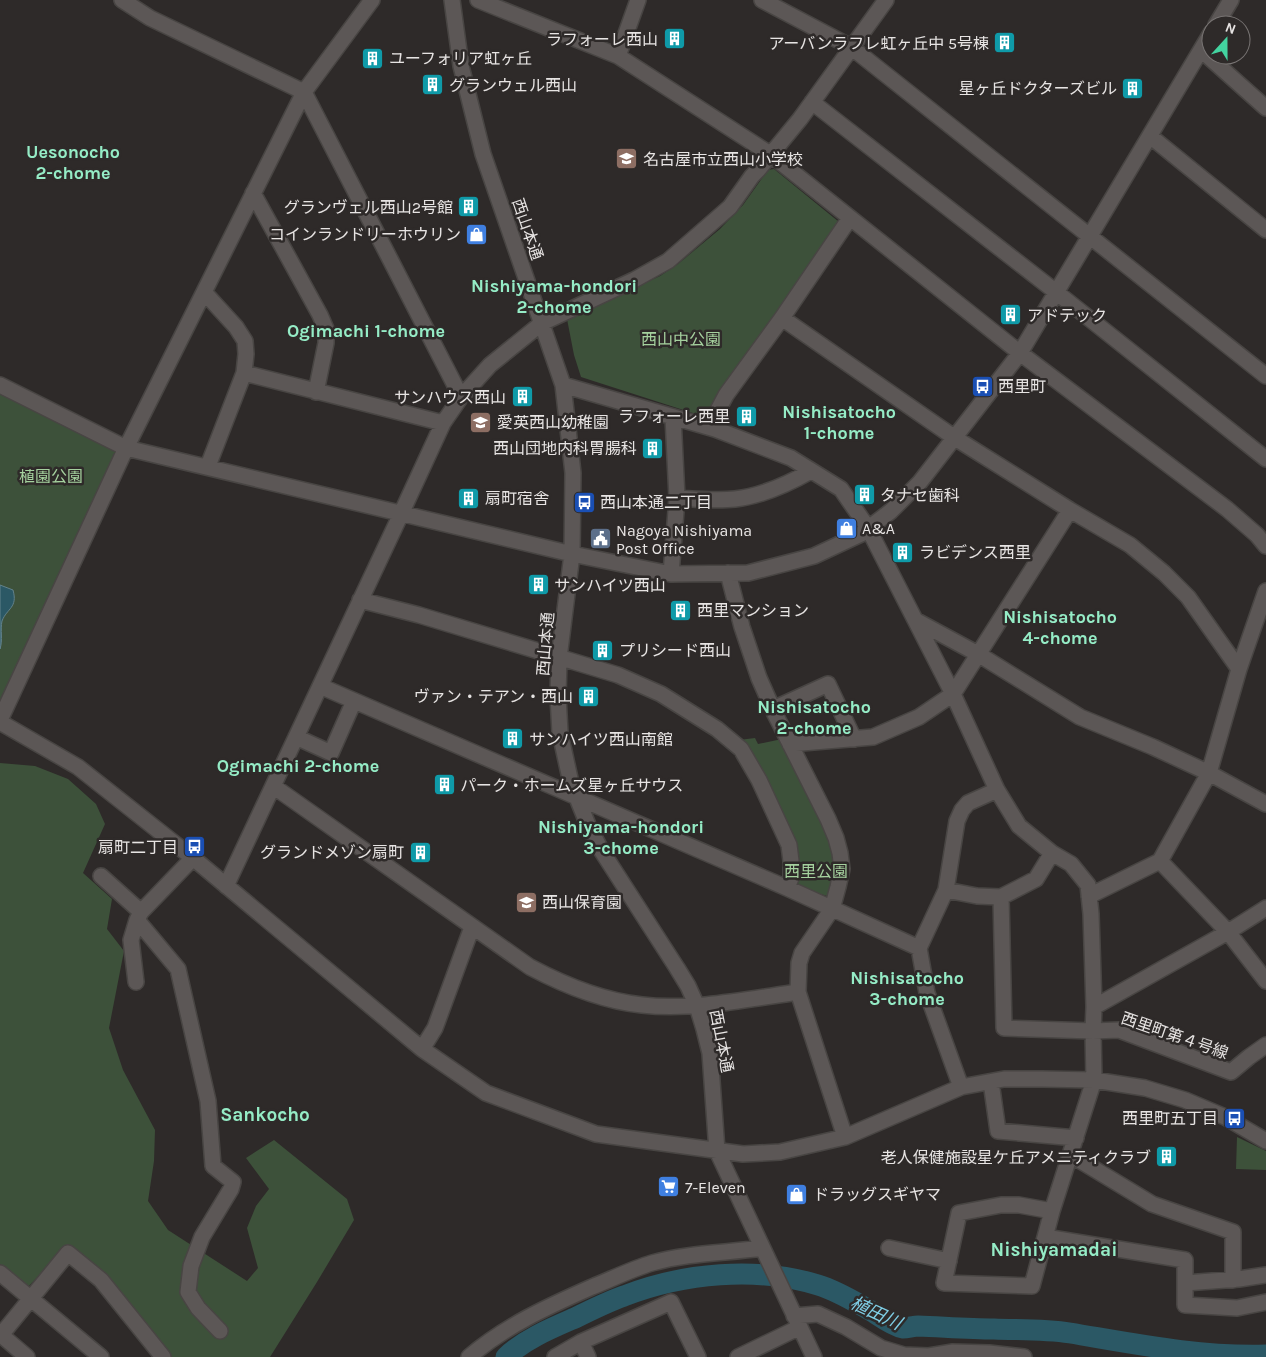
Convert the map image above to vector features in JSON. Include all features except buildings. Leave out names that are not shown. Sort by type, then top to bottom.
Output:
[{"type":"street","points":[[122,0],[150,18],[304,92],[461,398]]},
{"type":"street","points":[[372,0],[304,92],[126,448],[0,721],[78,767],[193,858],[422,1049],[486,1093],[596,1134],[743,1154],[780,1152],[845,1137],[961,1087],[1004,1079],[1094,1080],[1145,1088],[1185,1100],[1225,1118],[1266,1141]]},
{"type":"street","name":"西山本通","points":[[452,0],[461,66],[483,154],[563,385],[573,473],[572,554],[560,658],[558,696],[560,733],[572,782],[588,825],[601,850],[677,968],[697,1006],[710,1054],[717,1151],[797,1321]]},
{"type":"street","points":[[478,0],[618,56],[770,154],[1020,353],[1227,509],[1257,535],[1266,546]]},
{"type":"street","points":[[618,56],[638,0]]},
{"type":"street","points":[[762,0],[851,47],[1266,376]]},
{"type":"street","points":[[226,886],[443,423],[461,398],[490,366],[542,323],[634,280],[668,261],[730,207],[752,176],[812,102],[886,0]]},
{"type":"street","points":[[1222,15],[1231,0]]},
{"type":"street","points":[[0,385],[126,448],[572,554],[671,574],[748,573],[814,556],[861,534],[891,511],[920,482],[955,438],[1020,353],[1201,50]]},
{"type":"street","points":[[1218,65],[1266,108]]},
{"type":"street","points":[[812,102],[1266,459]]},
{"type":"street","points":[[1150,136],[1266,230]]},
{"type":"street","points":[[253,193],[326,329],[326,343],[316,392]]},
{"type":"street","points":[[709,427],[726,395],[782,318],[850,218]]},
{"type":"street","points":[[204,292],[225,313],[245,341],[246,354],[244,373],[208,466]]},
{"type":"street","points":[[782,318],[955,438],[1130,545],[1164,573],[1188,597],[1239,669]]},
{"type":"street","points":[[244,373],[443,423]]},
{"type":"street","points":[[563,385],[709,427],[791,458],[841,490],[868,528],[953,694],[997,790],[1019,826],[1052,853],[1071,864],[1088,885],[1091,914],[1094,1007],[1094,1080],[1052,1211],[1032,1286],[944,1283],[959,1213],[1001,1204],[1052,1211]]},
{"type":"street","points":[[671,574],[677,498],[673,417]]},
{"type":"street","points":[[677,498],[735,499],[768,491],[794,481],[811,471]]},
{"type":"street","points":[[790,744],[873,737],[919,717],[953,694],[1070,510]]},
{"type":"street","points":[[728,573],[742,627],[756,670],[836,838],[842,869],[832,909],[802,953],[799,963],[798,992],[845,1137]]},
{"type":"street","points":[[1089,896],[1160,862],[1209,774],[1239,669],[1266,591]]},
{"type":"street","points":[[360,600],[419,615],[618,675],[660,694],[717,729],[741,749],[759,780],[789,845],[791,878],[787,888]]},
{"type":"street","points":[[915,620],[978,654],[1080,717],[1153,747],[1266,804]]},
{"type":"street","points":[[773,709],[828,684],[854,738]]},
{"type":"street","points":[[320,686],[579,800],[787,888],[919,948]]},
{"type":"street","points":[[296,737],[331,753],[354,701]]},
{"type":"street","points":[[273,786],[530,967],[575,988],[618,1001],[643,1006],[697,1006],[798,992]]},
{"type":"street","points":[[961,1087],[928,993],[919,948],[946,890],[957,821],[962,810],[968,803],[997,790]]},
{"type":"street","points":[[946,890],[977,896],[1001,896],[1036,879],[1052,853]]},
{"type":"street","points":[[136,982],[131,940],[139,916],[193,858]]},
{"type":"street","points":[[1160,862],[1228,932],[1266,981]]},
{"type":"street","points":[[101,876],[139,916],[178,969],[208,1101],[213,1166],[232,1182],[231,1189],[202,1237],[191,1266],[188,1292],[198,1308],[220,1332]]},
{"type":"street","points":[[1001,896],[1004,1028],[1093,1031]]},
{"type":"street","points":[[1094,1007],[1228,932],[1266,908]]},
{"type":"street","points":[[422,1049],[435,1028],[472,927]]},
{"type":"street","name":"西里町第４号線","points":[[1093,1031],[1119,1030],[1231,1072],[1266,1045]]},
{"type":"street","points":[[991,1082],[998,1130],[1076,1138]]},
{"type":"street","points":[[1071,1155],[1152,1204],[1233,1232],[1233,1280]]},
{"type":"street","points":[[1045,1237],[1185,1260],[1185,1305],[1237,1308],[1266,1302]]},
{"type":"street","points":[[889,1248],[949,1261]]},
{"type":"street","points":[[470,1357],[487,1342],[570,1297],[654,1263],[686,1257],[763,1250]]},
{"type":"street","points":[[28,1357],[1,1334],[68,1253],[101,1280],[163,1357]]},
{"type":"street","points":[[0,1273],[101,1357]]},
{"type":"street","points":[[1185,1283],[1233,1280],[1266,1275]]},
{"type":"street","points":[[555,1357],[581,1342],[671,1302],[698,1357]]},
{"type":"street","points":[[738,1357],[797,1321],[818,1314],[846,1327],[881,1348],[904,1355],[929,1356],[953,1352],[989,1353],[1024,1357]]},
{"type":"street","points":[[797,1321],[814,1357]]},
{"type":"street","points":[[581,1342],[588,1357]]},
{"type":"green space","name":"西山中公園","points":[[774,169],[839,222],[709,415],[702,416],[581,377],[574,355],[567,319],[660,276],[678,264],[720,229],[743,205],[768,170]]},
{"type":"green space","name":"植園公園","points":[[0,394],[116,450],[118,455],[0,701]]},
{"type":"green space","name":"西里公園","points":[[755,738],[758,744],[782,739],[830,838],[836,869],[830,897],[811,891],[795,882],[796,877],[739,740]]},
{"type":"green space","points":[[0,763],[35,766],[68,779],[96,804],[105,824],[83,873],[112,899],[107,929],[124,951],[109,1028],[123,1070],[155,1130],[154,1161],[148,1201],[168,1230],[247,1281],[258,1268],[247,1228],[256,1206],[269,1189],[246,1158],[274,1140],[347,1199],[354,1220],[270,1357],[172,1357],[66,1247],[28,1287],[0,1264]]},
{"type":"green space","points":[[1237,1137],[1266,1151],[1266,1170],[1236,1169]]},
{"type":"water","points":[[0,585],[13,590],[14,601],[2,621],[0,649]]},
{"type":"waterway","name":"植田川","points":[[506,1357],[539,1335],[599,1306],[647,1288],[695,1277],[745,1274],[795,1279],[825,1287],[873,1312],[891,1324],[903,1328],[918,1326],[1051,1331],[1192,1352],[1266,1355]]},
{"type":"place","name":"ラフォーレ西山","points":[[674,39]]},
{"type":"place","name":"アーバンラフレ虹ヶ丘中 5号棟","points":[[1005,43]]},
{"type":"place","name":"ユーフォリア虹ヶ丘","points":[[373,58]]},
{"type":"place","name":"グランウェル西山","points":[[433,85]]},
{"type":"place","name":"星ヶ丘ドクターズビル","points":[[1133,88]]},
{"type":"place","name":"名古屋市立西山小学校","points":[[627,159]]},
{"type":"place","name":"グランヴェル西山2号館","points":[[469,207]]},
{"type":"place","name":"コインランドリーホウリン","points":[[477,234]]},
{"type":"place","name":"アドテック","points":[[1011,315]]},
{"type":"place","name":"西里町","points":[[982,386]]},
{"type":"place","name":"サンハウス西山","points":[[522,397]]},
{"type":"place","name":"ラフォーレ西里","points":[[746,416]]},
{"type":"place","name":"愛英西山幼稚園","points":[[481,422]]},
{"type":"place","name":"西山団地内科胃腸科","points":[[653,448]]},
{"type":"place","name":"タナセ歯科","points":[[864,495]]},
{"type":"place","name":"扇町宿舎","points":[[469,498]]},
{"type":"place","name":"西山本通二丁目","points":[[584,502]]},
{"type":"place","name":"A&A","points":[[846,528]]},
{"type":"place","name":"Nagoya Nishiyama Post Office","points":[[600,539]]},
{"type":"place","name":"ラビデンス西里","points":[[903,552]]},
{"type":"place","name":"サンハイツ西山","points":[[538,585]]},
{"type":"place","name":"西里マンション","points":[[681,610]]},
{"type":"place","name":"プリシード西山","points":[[603,650]]},
{"type":"place","name":"ヴァン・テアン・西山","points":[[589,696]]},
{"type":"place","name":"サンハイツ西山南館","points":[[513,739]]},
{"type":"place","name":"パーク・ホームズ星ヶ丘サウス","points":[[444,785]]},
{"type":"place","name":"扇町二丁目","points":[[194,847]]},
{"type":"place","name":"グランドメゾン扇町","points":[[420,852]]},
{"type":"place","name":"西山保育園","points":[[526,902]]},
{"type":"place","name":"西里町五丁目","points":[[1234,1118]]},
{"type":"place","name":"老人保健施設星ケ丘アメニティクラブ","points":[[1167,1157]]},
{"type":"place","name":"7-Eleven","points":[[669,1187]]},
{"type":"place","name":"ドラッグスギヤマ","points":[[797,1194]]},
{"type":"district","name":"Uesonocho 2-chome","points":[[73,162]]},
{"type":"district","name":"Nishiyama-hondori 2-chome","points":[[554,296]]},
{"type":"district","name":"Ogimachi 1-chome","points":[[366,331]]},
{"type":"district","name":"Nishisatocho 1-chome","points":[[839,422]]},
{"type":"district","name":"Nishisatocho 4-chome","points":[[1060,628]]},
{"type":"district","name":"Nishisatocho 2-chome","points":[[814,718]]},
{"type":"district","name":"Ogimachi 2-chome","points":[[298,766]]},
{"type":"district","name":"Nishiyama-hondori 3-chome","points":[[621,838]]},
{"type":"district","name":"Nishisatocho 3-chome","points":[[907,988]]},
{"type":"district","name":"Sankocho","points":[[265,1114]]},
{"type":"district","name":"Nishiyamadai","points":[[1054,1249]]}]
